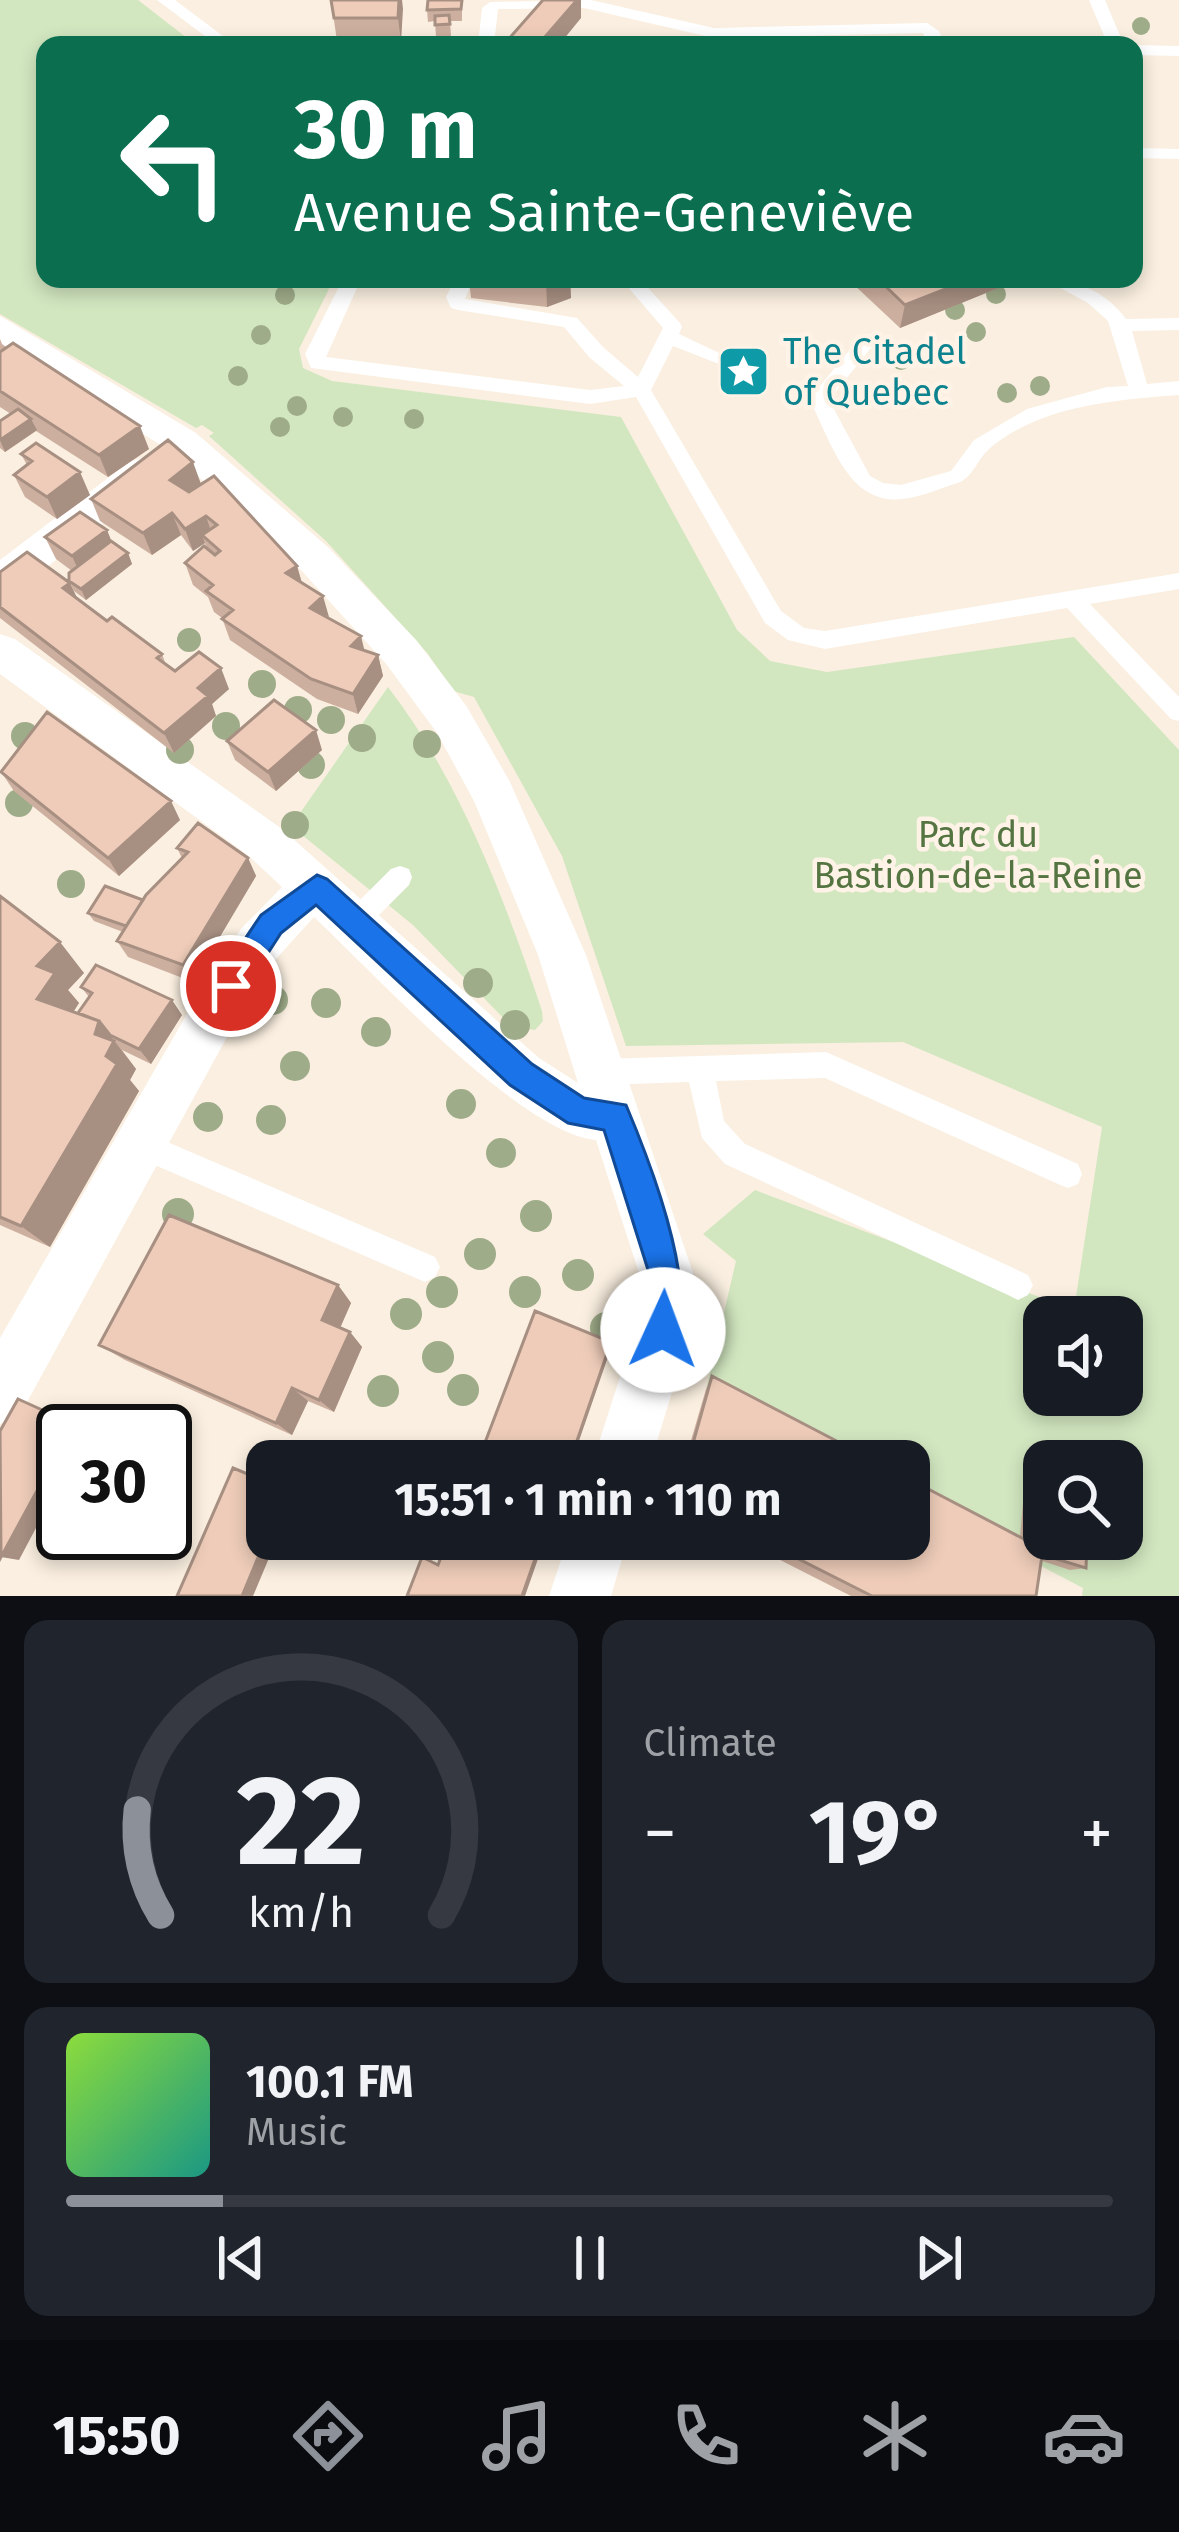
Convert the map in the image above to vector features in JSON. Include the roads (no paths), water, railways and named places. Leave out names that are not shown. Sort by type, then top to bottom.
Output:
[{"type":"street","points":[[0,328],[183,442],[315,559],[402,653],[452,720],[532,878],[657,1237],[667,1300],[663,1330],[629,1440]]},
{"type":"street","points":[[0,582],[183,442]]},
{"type":"street","points":[[0,650],[266,843],[521,1075],[579,1113],[609,1094]]},
{"type":"street","points":[[0,1395],[137,1143],[254,947],[286,908],[317,887]]},
{"type":"street","points":[[580,1596],[591,1560]]},
{"type":"lane","points":[[165,0],[215,36]]},
{"type":"lane","points":[[1097,0],[1112,36]]},
{"type":"lane","points":[[487,36],[490,8],[503,3],[584,3],[720,36]]},
{"type":"lane","points":[[714,33],[907,27],[932,31],[934,36]]},
{"type":"lane","points":[[1143,50],[1179,51]]},
{"type":"lane","points":[[1143,152],[1179,154]]},
{"type":"lane","points":[[348,288],[315,354],[318,363],[590,397],[641,390]]},
{"type":"lane","points":[[460,288],[455,297],[458,304],[570,322],[597,353],[641,390],[784,630],[825,640],[1179,581]]},
{"type":"lane","points":[[639,288],[674,327],[641,390]]},
{"type":"lane","points":[[1073,288],[1115,311],[1123,325],[1138,389]]},
{"type":"lane","points":[[1123,325],[1179,323]]},
{"type":"lane","points":[[671,338],[724,360]]},
{"type":"lane","points":[[870,338],[819,399],[863,481],[880,490],[901,492],[958,476],[981,445],[1034,414],[1138,389],[1179,388]]},
{"type":"lane","points":[[1074,601],[1179,712]]},
{"type":"lane","points":[[356,921],[400,877]]},
{"type":"lane","points":[[609,1094],[700,1070],[826,1066],[1068,1174]]},
{"type":"lane","points":[[700,1070],[712,1128],[735,1154],[1018,1285]]},
{"type":"lane","points":[[137,1143],[425,1267]]},
{"type":"place","name":"The Citadel of Quebec","points":[[744,372]]},
{"type":"park label","name":"Parc du Bastion-de-la-Reine","points":[[978,854]]}]
